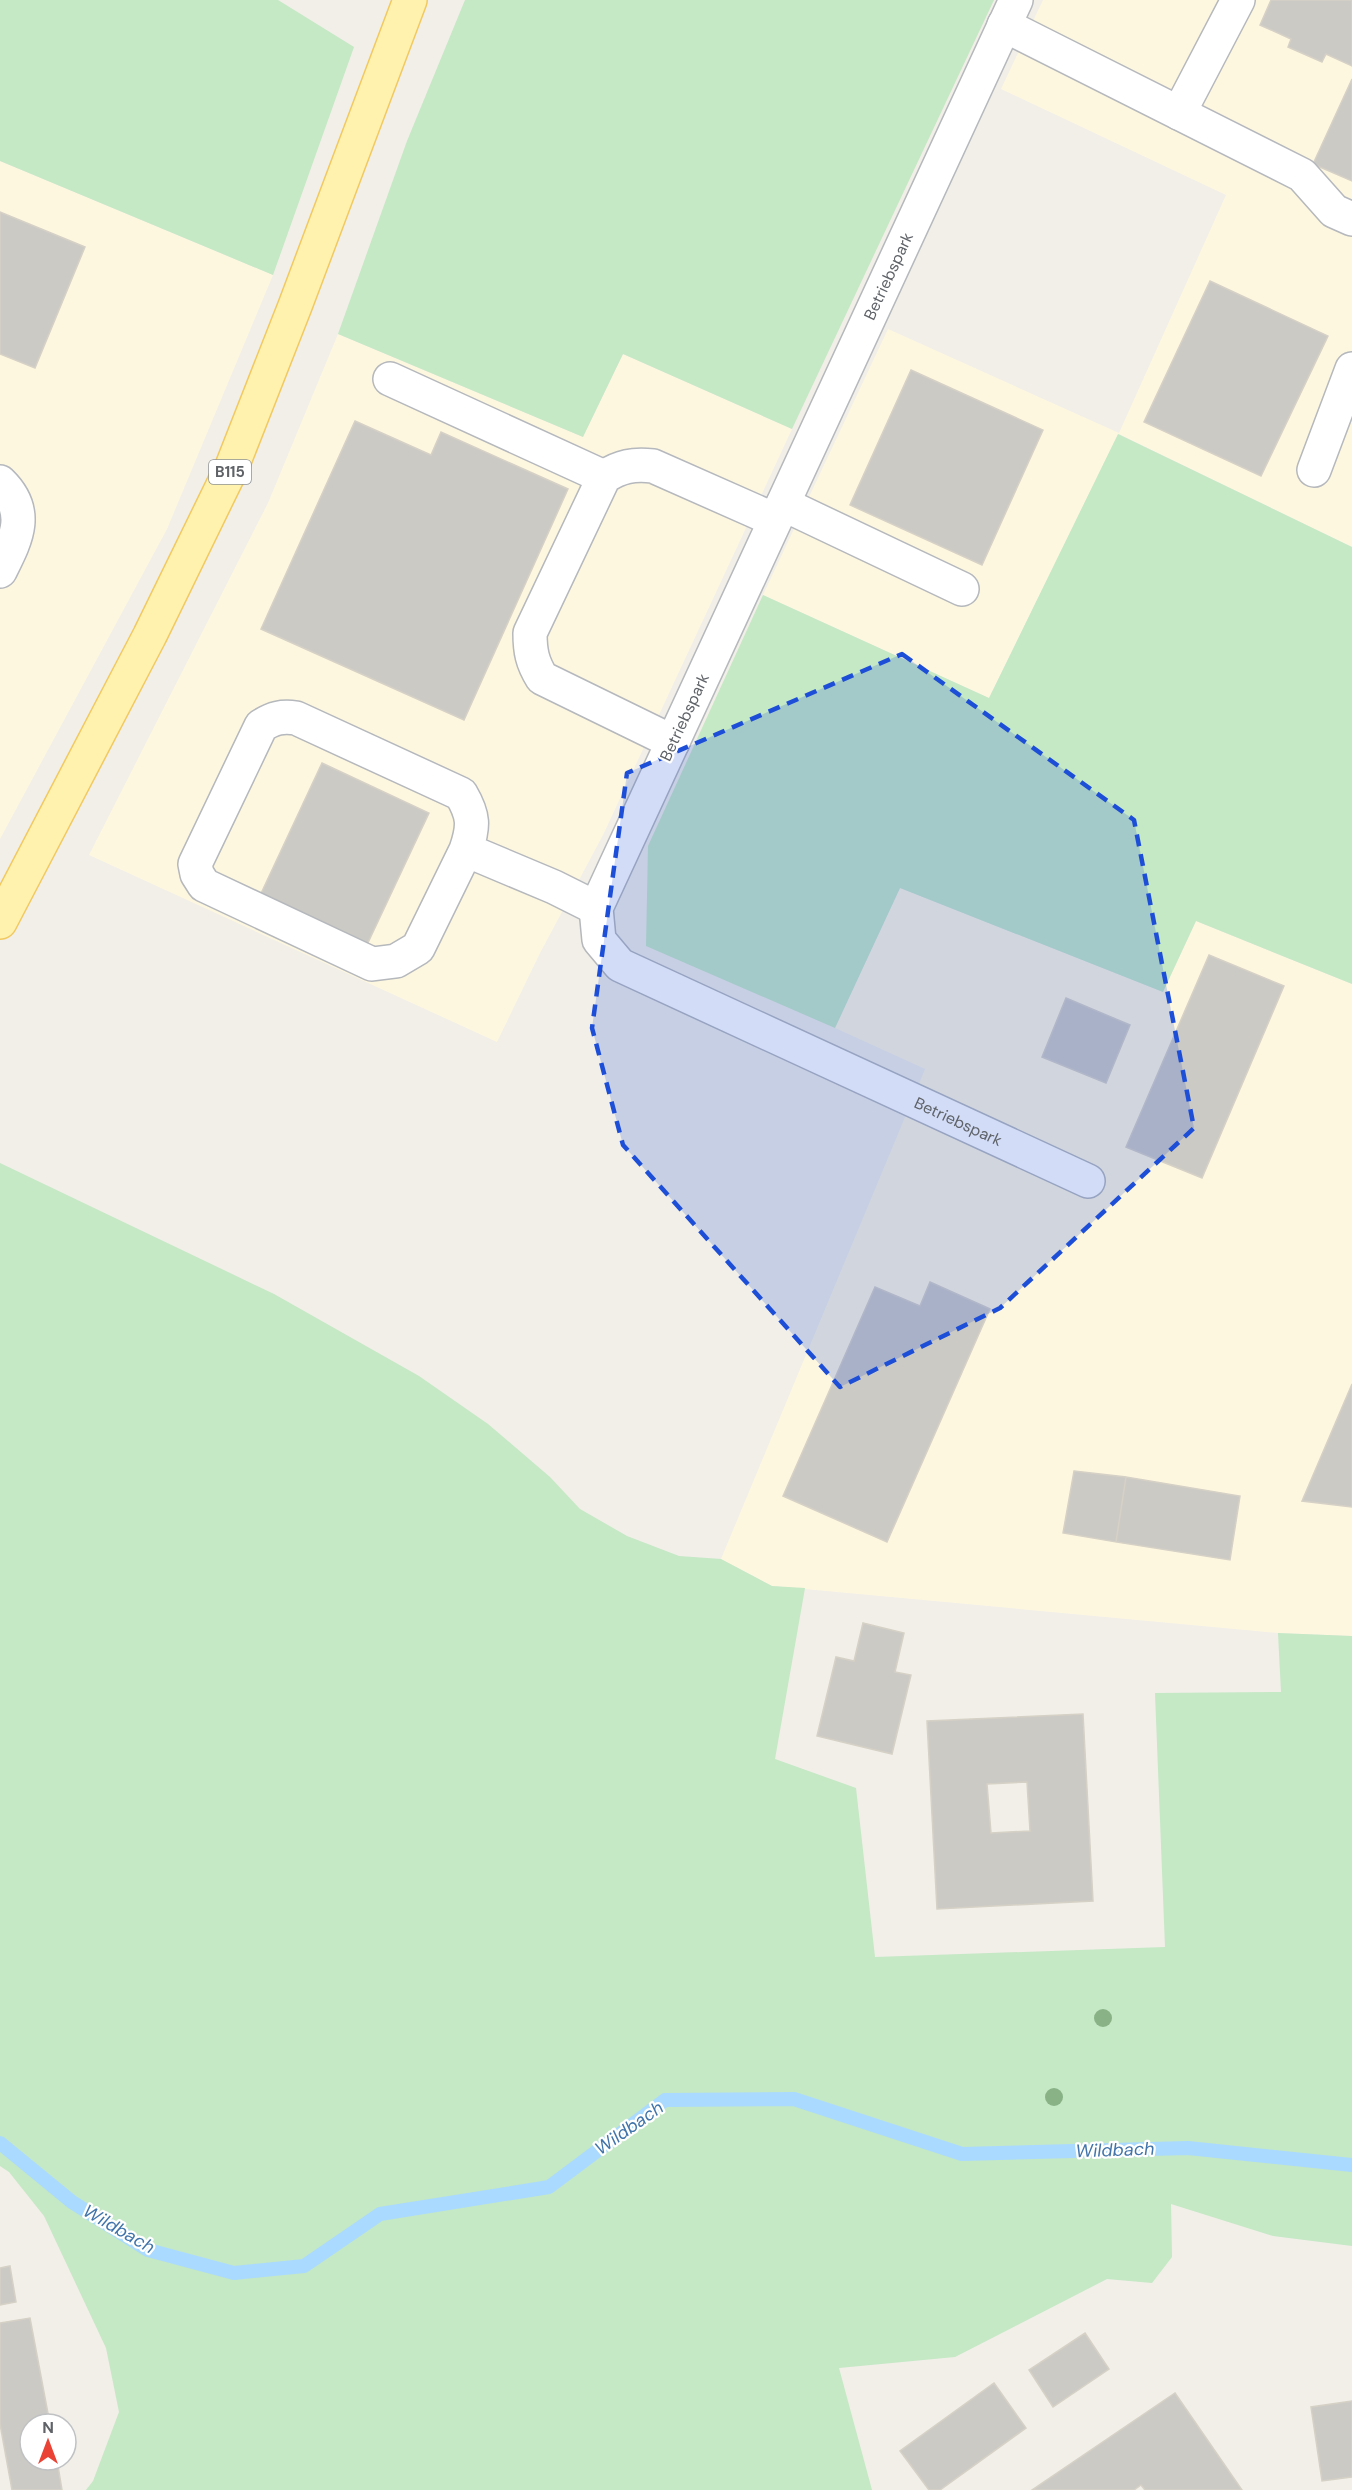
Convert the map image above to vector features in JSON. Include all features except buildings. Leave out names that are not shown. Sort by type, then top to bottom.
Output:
[{"type":"main road","name":"B115","points":[[0,922],[150,635],[231,469],[410,0]]},
{"type":"street","points":[[1179,113],[1238,0]]},
{"type":"street","points":[[1010,12],[1179,113],[1302,175],[1334,211],[1352,219]]},
{"type":"street","name":"Betriebspark","points":[[1010,12],[596,908],[599,940],[620,965],[1088,1181]]},
{"type":"street","points":[[1314,470],[1352,369]]},
{"type":"street","points":[[390,379],[604,477]]},
{"type":"street","points":[[673,742],[542,678],[534,665],[530,651],[530,633],[604,477],[619,467],[634,464],[653,466],[779,512],[962,590]]},
{"type":"street","points":[[0,482],[12,497],[19,516],[11,548],[0,572]]},
{"type":"street","points":[[285,717],[296,718],[461,794],[473,821],[466,850],[418,948],[396,962],[382,964],[372,964],[204,885],[197,874],[195,864],[261,726],[271,719],[285,717]]},
{"type":"street","points":[[466,850],[554,887],[596,908]]},
{"type":"highlighted area","points":[[902,654],[1134,820],[1194,1128],[1000,1308],[840,1387],[623,1145],[592,1028],[627,773]]},
{"type":"shaded area","points":[[1043,0],[1352,0],[1352,547],[1119,434],[989,698],[763,595],[888,329],[1119,433],[1226,195],[1001,89]]},
{"type":"shaded area","points":[[0,161],[273,275],[167,529],[0,839]]},
{"type":"shaded area","points":[[338,334],[583,437],[623,354],[792,429],[603,835],[540,953],[497,1042],[89,855],[268,503]]},
{"type":"shaded area","points":[[900,888],[1163,992],[1196,921],[1352,984],[1352,1636],[1278,1633],[772,1586],[721,1559],[925,1069],[835,1028]]},
{"type":"green space","points":[[0,0],[278,0],[354,47],[273,275],[0,161]]},
{"type":"green space","points":[[465,0],[994,0],[792,429],[623,354],[583,437],[338,334],[407,141]]},
{"type":"green space","points":[[1118,434],[1352,547],[1352,984],[1196,921],[1163,992],[900,888],[835,1028],[646,946],[648,846],[763,595],[989,698]]},
{"type":"green space","points":[[0,1163],[274,1294],[419,1376],[488,1424],[550,1477],[580,1509],[627,1536],[679,1556],[721,1559],[772,1586],[805,1588],[775,1759],[856,1788],[875,1957],[1165,1947],[1155,1693],[1281,1692],[1278,1633],[1352,1636],[1352,2246],[1273,2236],[1171,2204],[1172,2257],[1152,2283],[1107,2279],[955,2357],[839,2368],[872,2490],[86,2490],[93,2481],[119,2412],[106,2348],[44,2216],[9,2172],[0,2166]]},
{"type":"waterway","name":"Wildbach","points":[[0,2143],[72,2202],[148,2250],[234,2273],[304,2266],[380,2214],[549,2187],[665,2100],[794,2099],[962,2154],[1188,2148],[1352,2165]]}]
